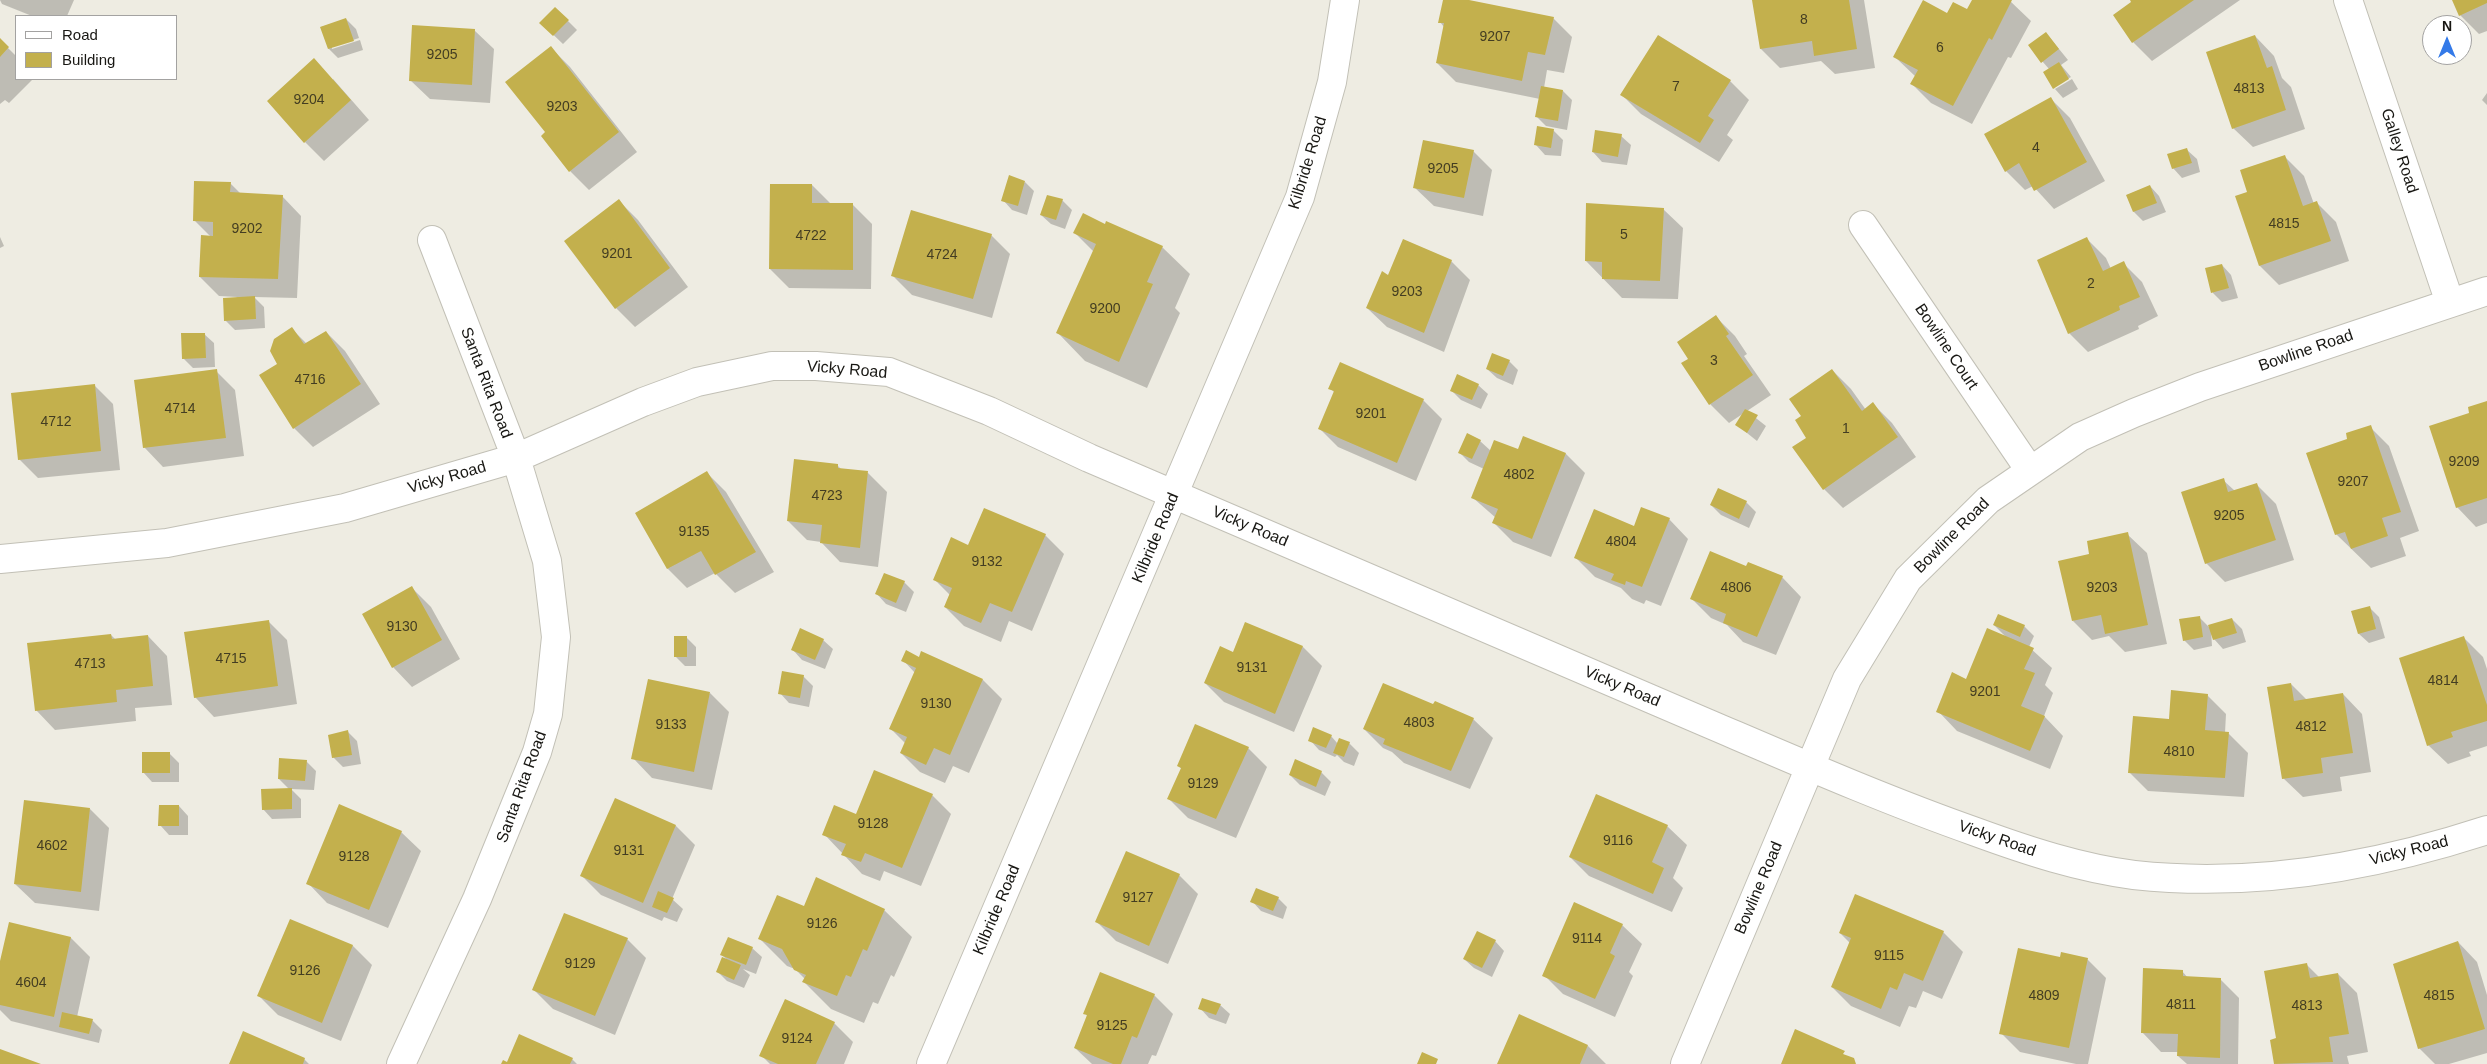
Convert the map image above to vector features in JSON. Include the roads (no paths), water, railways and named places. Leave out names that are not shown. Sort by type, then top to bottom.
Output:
[{"type":"street","name":"Kilbride Road","points":[[931,1064],[1300,197],[1332,82],[1345,0]]},
{"type":"street","name":"Galley Road","points":[[2348,0],[2450,303]]},
{"type":"street","name":"Bowline Court","points":[[1863,225],[2029,469]]},
{"type":"street","name":"Santa Rita Road","points":[[401,1064],[477,899],[523,792],[548,714],[556,637],[547,560],[516,458],[432,240]]},
{"type":"street","name":"Bowline Road","points":[[1685,1064],[1847,679],[1908,579],[1988,500],[2029,469],[2080,437],[2142,410],[2200,387],[2487,291]]},
{"type":"street","name":"Vicky Road","points":[[0,560],[167,543],[345,508],[516,458],[643,402],[697,382],[772,366],[816,366],[889,372],[989,411],[1174,494],[1810,767],[1936,818],[2023,849],[2080,866],[2135,875],[2214,880],[2320,871],[2426,850],[2487,830]]}]
